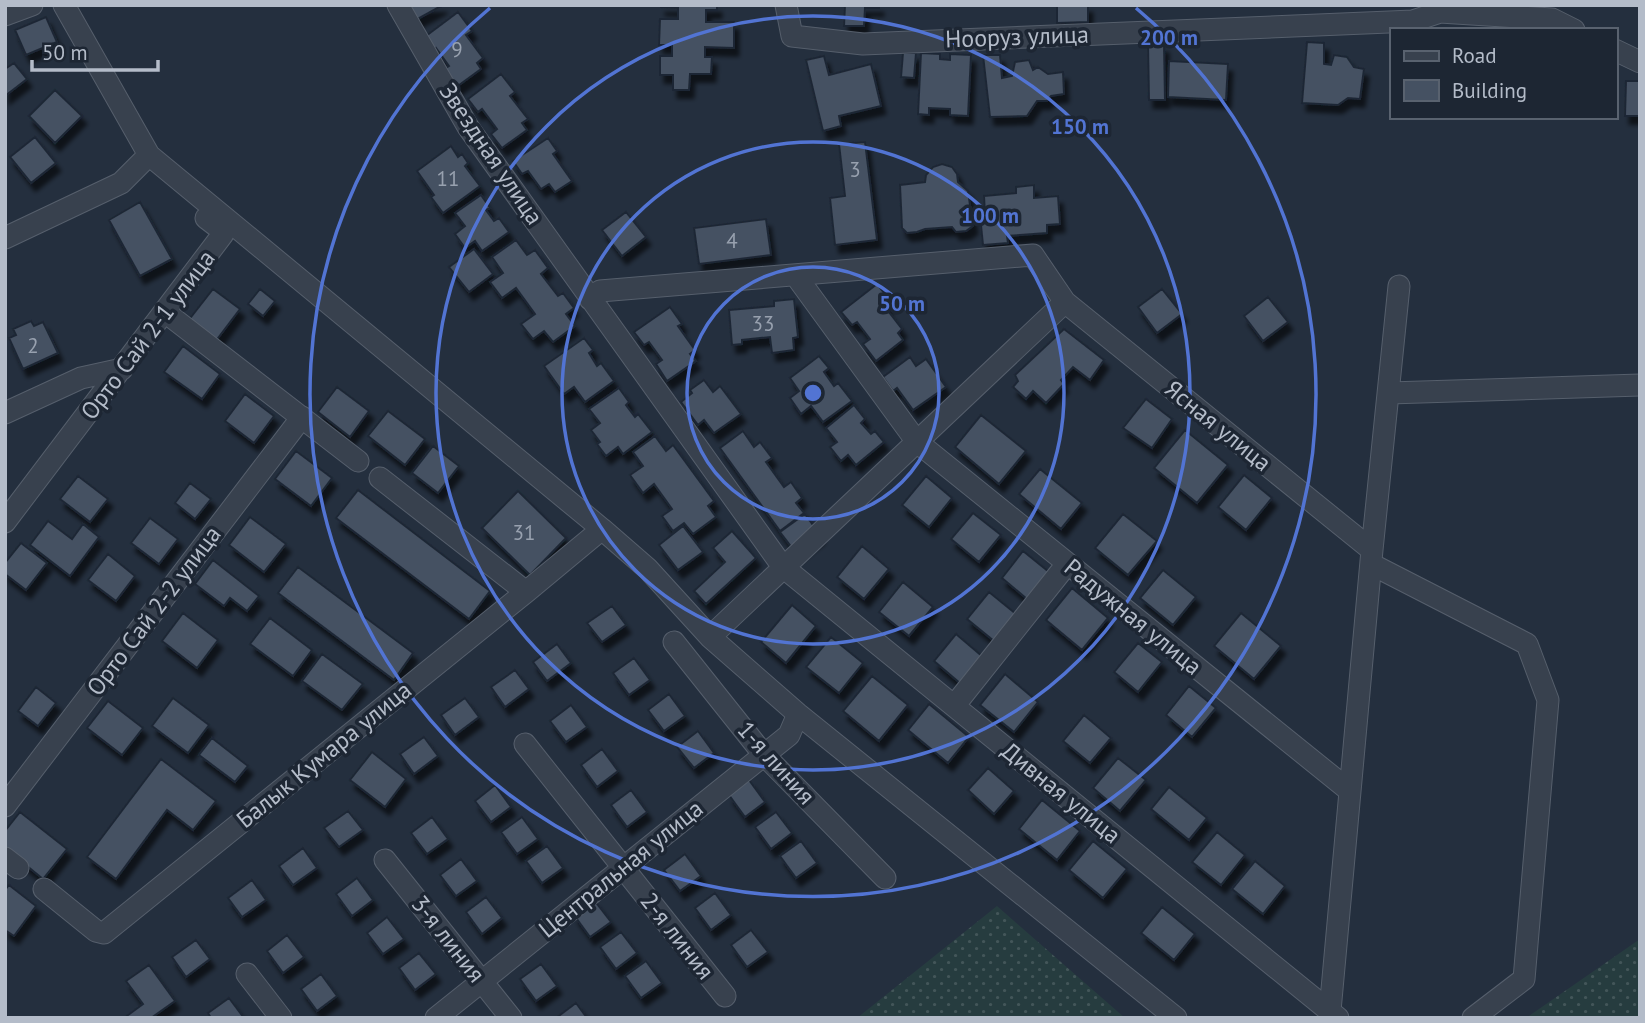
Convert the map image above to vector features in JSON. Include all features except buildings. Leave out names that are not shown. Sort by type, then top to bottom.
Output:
[{"type":"street","points":[[5,15],[32,5]]},
{"type":"street","points":[[64,5],[144,160],[601,529],[648,569],[710,636],[798,714],[1176,1018]]},
{"type":"street","name":"Звездная улица","points":[[398,5],[468,127],[783,568]]},
{"type":"street","name":"Нооруз улица","points":[[786,5],[792,36],[863,44],[1413,21],[1441,8],[1552,19],[1570,28]]},
{"type":"street","points":[[1617,51],[1640,62]]},
{"type":"street","points":[[5,239],[121,183],[144,160]]},
{"type":"street","name":"Орто Сай 2-1 улица","points":[[5,522],[224,232],[144,160]]},
{"type":"street","points":[[590,299],[600,291],[1033,256],[1065,302],[710,636]]},
{"type":"street","points":[[796,276],[917,442]]},
{"type":"street","points":[[1334,1014],[1350,791],[1399,286]]},
{"type":"street","name":"Ясная улица","points":[[1065,302],[1371,557],[1527,644],[1548,700],[1524,979],[1473,1018]]},
{"type":"street","points":[[165,312],[358,461]]},
{"type":"street","points":[[5,414],[81,378],[122,369]]},
{"type":"street","points":[[1389,393],[1640,385]]},
{"type":"street","name":"Орто Сай 2-2 улица","points":[[5,806],[302,417]]},
{"type":"street","name":"Радужная улица","points":[[917,442],[1350,791]]},
{"type":"street","points":[[380,478],[526,592]]},
{"type":"street","name":"Балык Кумара улица","points":[[44,890],[96,931],[104,933],[601,529]]},
{"type":"street","points":[[954,706],[1067,564]]},
{"type":"street","name":"Дивная улица","points":[[783,568],[1334,1014]]},
{"type":"street","name":"1-я линия","points":[[674,642],[764,755],[885,878]]},
{"type":"street","name":"Центральная улица","points":[[436,1018],[789,735],[798,714]]},
{"type":"street","name":"2-я линия","points":[[525,744],[725,996]]},
{"type":"street","name":"3-я линия","points":[[385,860],[511,1018]]},
{"type":"street","points":[[247,974],[281,1018]]},
{"type":"green space","points":[[997,906],[1125,1018],[857,1018]]},
{"type":"green space","points":[[1640,939],[1640,1018],[1526,1018]]}]
